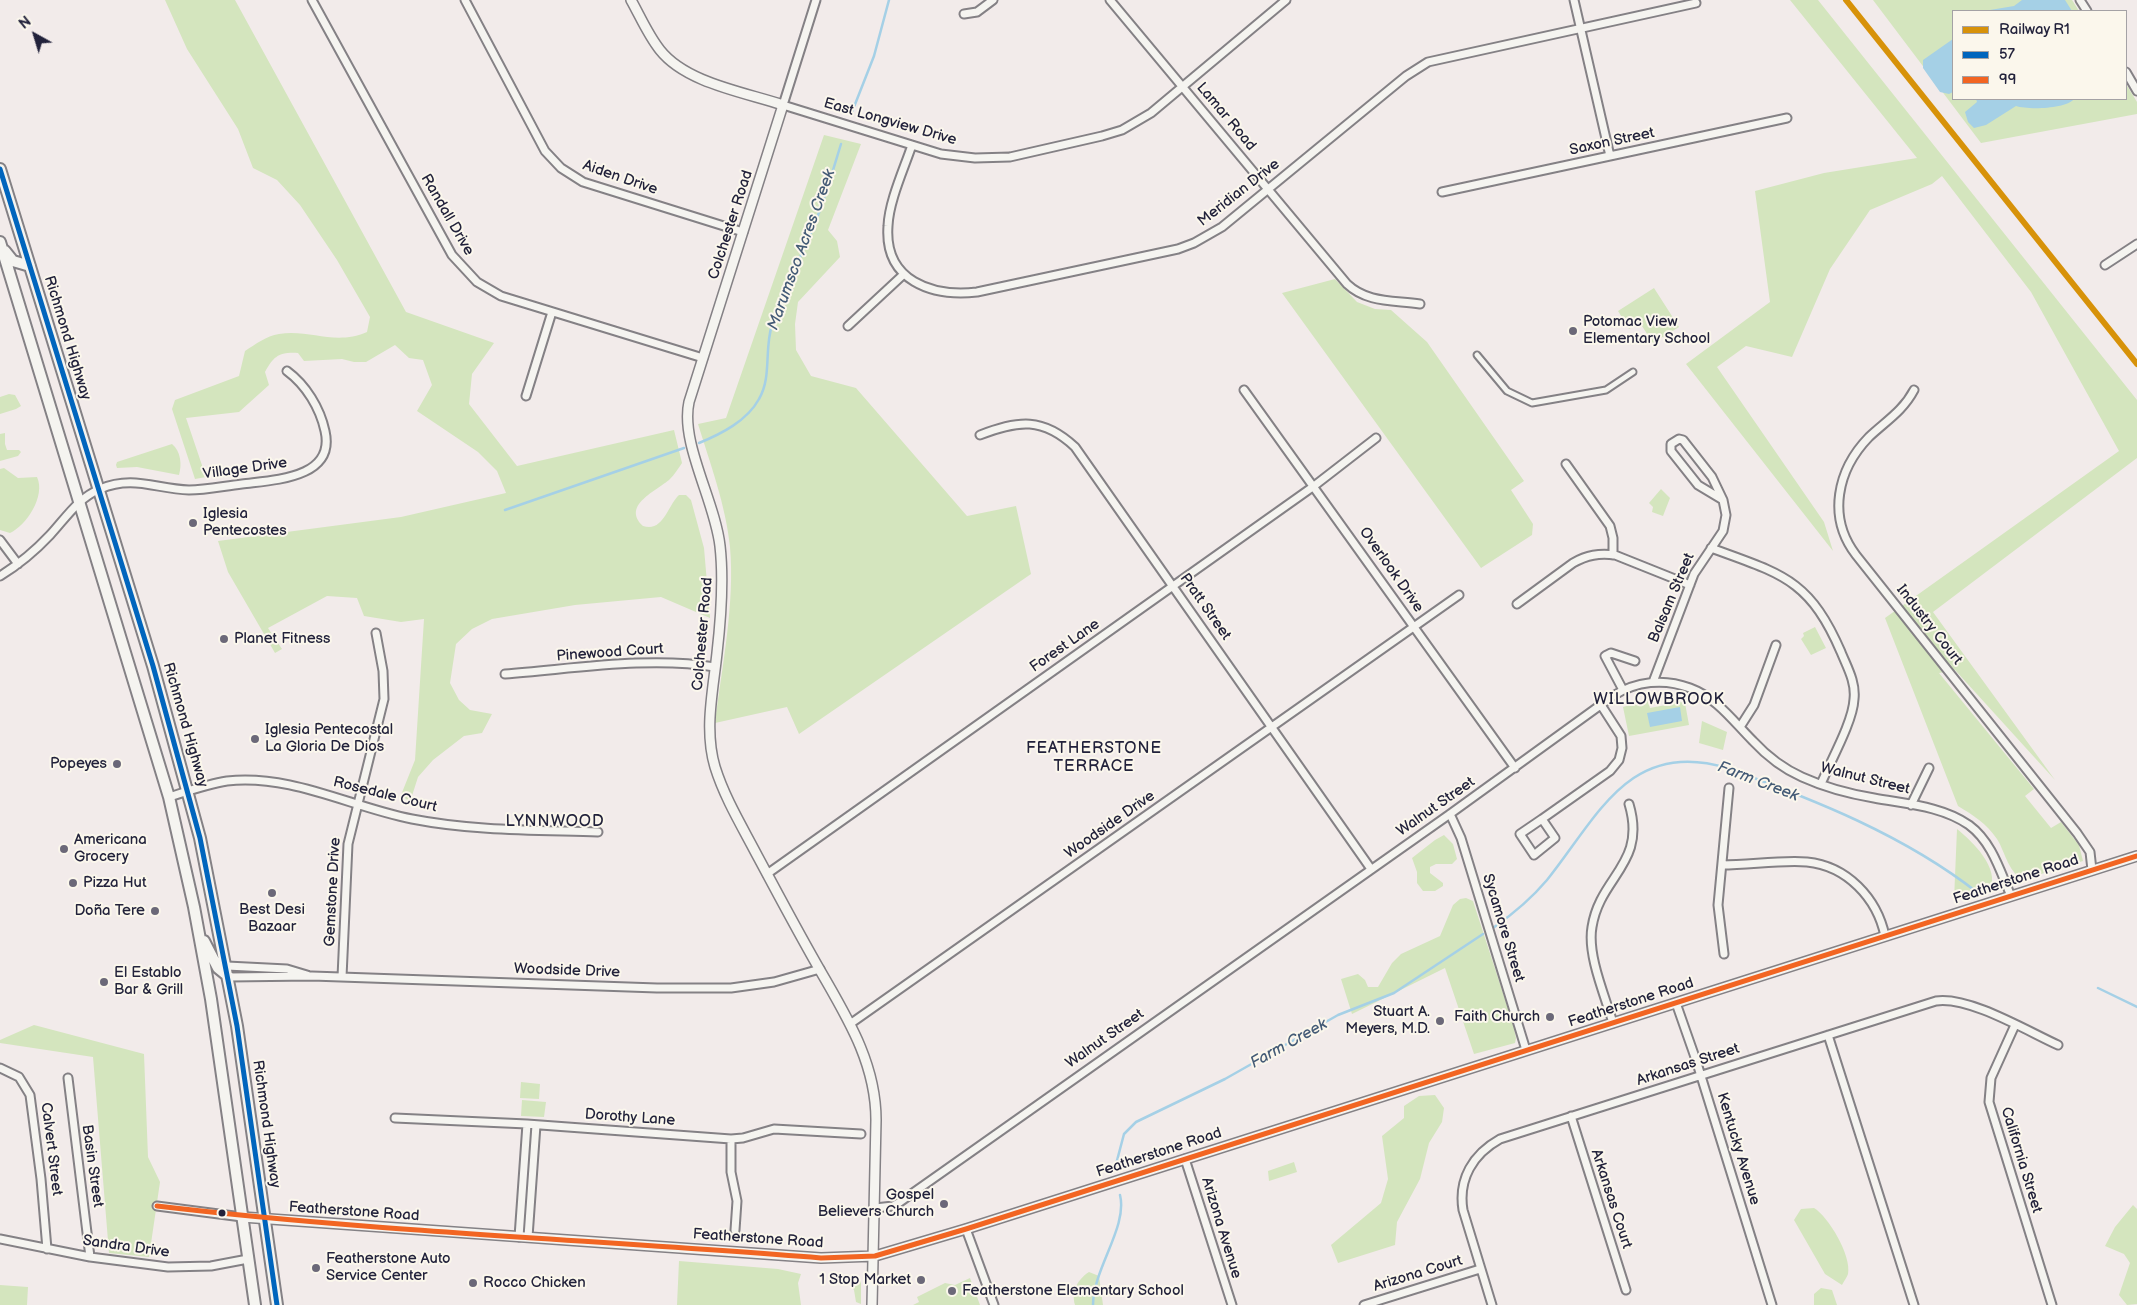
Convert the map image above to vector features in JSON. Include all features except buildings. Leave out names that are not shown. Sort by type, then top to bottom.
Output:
[{"type":"main road","name":"Richmond Highway","points":[[0,169],[153,666],[188,791],[229,977],[276,1305]]},
{"type":"main road","points":[[1,244],[14,261],[30,266]]},
{"type":"main road","points":[[1,244],[169,796],[198,929],[220,1051],[255,1305]]},
{"type":"main road","points":[[198,929],[216,964],[229,977]]},
{"type":"street","name":"Randall Drive","points":[[312,0],[461,266],[489,290],[552,312],[703,358]]},
{"type":"street","name":"Aiden Drive","points":[[465,0],[545,150],[561,168],[583,182],[743,232]]},
{"type":"street","name":"East Longview Drive","points":[[631,0],[660,50],[682,70],[696,77],[912,145],[956,157],[985,158],[1010,157],[1122,130],[1146,116],[1286,0]]},
{"type":"street","name":"Colchester Road","points":[[816,0],[689,402],[686,424],[715,519],[720,546],[720,613],[710,729],[714,764],[720,782],[767,874],[850,1024],[867,1062],[875,1090],[875,1256],[872,1305]]},
{"type":"street","points":[[964,14],[977,12],[994,0]]},
{"type":"street","name":"Lamar Road","points":[[1110,0],[1354,290],[1375,299],[1420,304]]},
{"type":"street","points":[[1574,0],[1610,156]]},
{"type":"street","name":"Meridian Drive","points":[[912,145],[888,226],[890,249],[904,274],[916,284],[930,290],[962,294],[1178,249],[1216,232],[1406,76],[1428,62],[1696,3]]},
{"type":"street","points":[[2127,74],[2137,91]]},
{"type":"street","name":"Saxon Street","points":[[1442,192],[1787,118]]},
{"type":"street","points":[[2104,265],[2137,244]]},
{"type":"street","points":[[848,326],[904,274]]},
{"type":"street","points":[[526,396],[552,312]]},
{"type":"street","points":[[1477,356],[1506,391],[1517,398],[1532,403],[1606,390],[1633,372]]},
{"type":"street","name":"Village Drive","points":[[0,576],[18,564],[48,536],[79,502],[98,490],[132,482],[168,488],[202,489],[288,477],[304,472],[316,464],[326,444],[325,432],[304,385],[287,371]]},
{"type":"street","name":"Overlook Drive","points":[[1244,390],[1515,768]]},
{"type":"street","name":"Industry Court","points":[[1914,390],[1894,417],[1862,445],[1846,470],[1841,485],[1838,507],[1843,532],[1856,555],[2077,833],[2090,852],[2092,870]]},
{"type":"street","name":"Pratt Street","points":[[980,435],[1002,426],[1020,423],[1044,426],[1066,438],[1075,447],[1371,869]]},
{"type":"street","name":"Forest Lane","points":[[767,874],[1314,486],[1376,438]]},
{"type":"street","name":"Balsam Street","points":[[1653,682],[1700,563],[1718,540],[1725,521],[1723,500],[1712,477],[1683,440],[1676,440],[1671,444],[1671,452],[1692,478],[1708,492],[1723,500]]},
{"type":"street","points":[[1566,464],[1610,526],[1613,542],[1612,555]]},
{"type":"street","points":[[0,540],[18,564]]},
{"type":"street","points":[[1711,548],[1787,578],[1812,601],[1834,635],[1851,676],[1854,700],[1821,784]]},
{"type":"street","points":[[1517,604],[1582,558],[1597,554],[1612,555],[1690,586]]},
{"type":"street","name":"Woodside Drive","points":[[850,1024],[1459,595]]},
{"type":"street","name":"Gemstone Drive","points":[[342,977],[346,858],[350,834],[384,699],[383,672],[376,633]]},
{"type":"street","points":[[1740,727],[1754,705],[1776,644]]},
{"type":"street","points":[[1623,690],[1605,656],[1611,652],[1635,661]]},
{"type":"street","name":"Pinewood Court","points":[[505,674],[645,663],[676,663],[716,667]]},
{"type":"street","name":"Walnut Street","points":[[875,1208],[892,1206],[900,1202],[1623,690],[1653,682],[1678,684],[1700,692],[1728,713],[1760,748],[1784,766],[1821,784],[1850,793],[1946,813],[1974,830],[1994,855],[2011,896]]},
{"type":"street","points":[[1542,819],[1555,838],[1534,855],[1520,834],[1610,771],[1619,760],[1622,748],[1620,736],[1601,705]]},
{"type":"street","points":[[1911,805],[1929,768]]},
{"type":"street","name":"Rosedale Court","points":[[169,796],[228,782],[280,782],[307,788],[410,819],[450,825],[598,832]]},
{"type":"street","points":[[1724,954],[1719,920],[1729,788]]},
{"type":"street","points":[[1613,1023],[1592,950],[1592,928],[1598,907],[1632,847],[1634,822],[1629,804]]},
{"type":"street","name":"Sycamore Street","points":[[1450,814],[1461,838],[1526,1050]]},
{"type":"street","name":"Featherstone Road","points":[[157,1206],[242,1217],[821,1258],[875,1256],[966,1229],[2137,856]]},
{"type":"street","points":[[1722,865],[1807,862],[1841,873],[1862,890],[1878,912],[1885,936]]},
{"type":"street","name":"Woodside Drive","points":[[227,966],[286,969],[312,976]]},
{"type":"street","name":"Woodside Drive","points":[[229,977],[312,976],[657,988],[731,988],[774,982],[820,970]]},
{"type":"street","name":"Arkansas Street","points":[[1492,1305],[1462,1202],[1464,1182],[1472,1163],[1486,1148],[1500,1139],[1943,1000],[1966,1004],[2058,1045]]},
{"type":"street","name":"Kentucky Avenue","points":[[1676,1003],[1701,1076],[1772,1305]]},
{"type":"street","name":"California Street","points":[[2015,1025],[1991,1078],[1989,1102],[2052,1305]]},
{"type":"street","points":[[1828,1035],[1914,1305]]},
{"type":"street","name":"Calvert Street","points":[[0,1068],[19,1077],[30,1095],[42,1179],[47,1249]]},
{"type":"street","name":"Basin Street","points":[[68,1078],[90,1257]]},
{"type":"street","name":"Arkansas Court","points":[[1571,1116],[1626,1290]]},
{"type":"street","name":"Dorothy Lane","points":[[395,1118],[527,1124],[731,1139],[745,1138],[774,1129],[861,1134]]},
{"type":"street","points":[[523,1237],[527,1124]]},
{"type":"street","points":[[523,1237],[536,1125]]},
{"type":"street","points":[[731,1139],[731,1172],[736,1198],[735,1230]]},
{"type":"street","name":"Arizona Avenue","points":[[1185,1159],[1232,1305]]},
{"type":"street","points":[[966,1229],[994,1305]]},
{"type":"street","name":"Sandra Drive","points":[[0,1239],[90,1257],[187,1268],[248,1259]]},
{"type":"street","name":"Arizona Court","points":[[1364,1305],[1480,1269]]},
{"type":"green space","points":[[165,0],[235,0],[406,312],[494,343],[472,374],[469,404],[517,466],[674,430],[682,463],[670,479],[643,499],[638,505],[636,511],[637,518],[643,526],[656,526],[679,495],[686,495],[691,500],[704,548],[710,618],[661,597],[575,605],[492,619],[472,629],[456,644],[450,683],[459,700],[470,710],[492,714],[482,733],[464,736],[433,760],[418,777],[410,802],[401,795],[415,760],[424,619],[401,622],[364,616],[357,598],[327,596],[268,628],[282,649],[275,653],[228,572],[218,541],[401,517],[506,493],[497,471],[478,452],[417,411],[432,385],[423,360],[409,358],[395,345],[366,362],[342,359],[304,361],[298,353],[286,353],[278,356],[271,362],[265,372],[269,385],[239,412],[186,418],[206,477],[195,479],[172,409],[175,400],[239,376],[245,351],[270,337],[290,333],[344,338],[355,336],[367,332],[370,317],[337,260],[300,205],[277,180],[253,168],[238,129],[187,49]]},
{"type":"green space","points":[[1790,0],[1818,0],[2137,400],[2137,458],[1933,612],[2055,780],[1955,670],[1939,673],[2034,789],[2025,796],[2051,828],[2061,822],[2079,845],[2083,861],[2025,879],[2020,877],[2011,868],[1997,839],[1989,829],[1974,816],[1958,806],[1885,618],[2119,451],[2031,292],[1942,176],[1932,184],[1870,210],[1830,269],[1792,357],[1746,346],[1717,367],[1824,522],[1833,551],[1686,364],[1770,302],[1755,191],[1824,173],[1917,158]]},
{"type":"green space","points":[[1873,0],[2072,0],[2078,10],[1952,10],[1952,100],[2127,100],[2127,86],[2137,102],[2137,114],[1981,143]]},
{"type":"green space","points":[[824,135],[861,144],[828,230],[837,241],[840,257],[798,302],[795,324],[796,350],[811,376],[856,388],[967,516],[1016,506],[1031,574],[799,734],[787,707],[715,723],[731,591],[730,547],[721,500],[698,424],[726,418]]},
{"type":"green space","points":[[1335,279],[1357,302],[1375,309],[1391,310],[1427,342],[1524,481],[1511,490],[1533,524],[1532,535],[1481,568],[1282,293]]},
{"type":"green space","points":[[1654,288],[1679,327],[1653,343],[1640,323],[1629,329],[1618,311]]},
{"type":"green space","points":[[9,394],[15,395],[21,406],[0,414],[0,397]]},
{"type":"green space","points":[[5,433],[7,450],[19,450],[21,452],[18,456],[0,461],[0,434]]},
{"type":"green space","points":[[172,444],[180,458],[179,475],[137,467],[117,468],[117,462]]},
{"type":"green space","points":[[4,468],[18,478],[37,477],[39,485],[39,493],[33,510],[22,524],[10,533],[0,530],[0,469]]},
{"type":"green space","points":[[1661,489],[1670,498],[1663,516],[1652,512],[1653,507],[1649,503]]},
{"type":"green space","points":[[1815,627],[1826,648],[1811,655],[1801,639],[1804,636],[1803,633]]},
{"type":"green space","points":[[1648,700],[1650,708],[1681,702],[1685,703],[1689,725],[1629,736],[1623,707]]},
{"type":"green space","points":[[1702,721],[1727,732],[1723,750],[1699,743]]},
{"type":"green space","points":[[1957,829],[1983,856],[1988,864],[1992,882],[1990,890],[1954,900]]},
{"type":"green space","points":[[1444,835],[1453,844],[1457,859],[1452,864],[1436,864],[1430,867],[1430,873],[1443,883],[1443,886],[1435,891],[1423,891],[1417,883],[1417,872],[1412,858]]},
{"type":"green space","points":[[1466,898],[1473,901],[1513,1024],[1516,1038],[1515,1043],[1474,1054],[1445,968],[1352,1014],[1341,979],[1358,974],[1365,980],[1368,987],[1378,987],[1392,963],[1401,954],[1440,936],[1453,905],[1460,899]]},
{"type":"green space","points":[[34,1025],[144,1054],[148,1157],[160,1182],[149,1257],[109,1253],[93,1057],[0,1043],[0,1040]]},
{"type":"green space","points":[[521,1082],[540,1084],[539,1099],[520,1098]]},
{"type":"green space","points":[[1435,1095],[1444,1108],[1442,1122],[1429,1143],[1420,1179],[1397,1222],[1395,1245],[1338,1263],[1331,1245],[1381,1203],[1388,1179],[1382,1136],[1404,1118],[1404,1106],[1419,1096]]},
{"type":"green space","points":[[522,1100],[546,1102],[544,1117],[521,1116]]},
{"type":"green space","points":[[1294,1162],[1297,1172],[1269,1181],[1268,1171]]},
{"type":"green space","points":[[2133,1205],[2137,1209],[2137,1304],[2127,1305],[2119,1295],[2130,1263],[2124,1254],[2105,1246],[2115,1227]]},
{"type":"green space","points":[[1814,1208],[1826,1219],[1843,1247],[1848,1274],[1842,1285],[1825,1274],[1794,1220],[1801,1209]]},
{"type":"green space","points":[[679,1261],[778,1269],[801,1274],[798,1283],[801,1305],[677,1305]]},
{"type":"green space","points":[[1089,1272],[1099,1276],[1103,1305],[1075,1305],[1074,1295],[1076,1286]]},
{"type":"green space","points":[[828,1276],[855,1276],[861,1281],[861,1304],[856,1302],[854,1290],[848,1281],[831,1279]]},
{"type":"green space","name":"Featherstone Elementary School","points":[[970,1278],[980,1305],[913,1305],[919,1302],[917,1297],[945,1283],[955,1285]]},
{"type":"green space","points":[[0,1285],[28,1287],[27,1305],[0,1305]]},
{"type":"green space","points":[[1821,1288],[1832,1290],[1837,1305],[1814,1305],[1814,1294]]},
{"type":"water","points":[[2022,0],[2065,0],[2071,10],[1990,10],[2014,6]]},
{"type":"water","points":[[1952,40],[1952,92],[1949,94],[1940,92],[1923,68],[1923,60]]},
{"type":"water","points":[[1976,100],[2073,100],[2063,105],[2046,108],[2016,106],[1986,125],[1974,128],[1968,122],[1965,112],[1977,102]]},
{"type":"water","points":[[1680,707],[1682,721],[1650,727],[1647,713]]},
{"type":"waterway","name":"Marumsco Acres Creek","points":[[852,112],[874,56],[889,0]]},
{"type":"waterway","name":"Marumsco Acres Creek","points":[[699,443],[733,426],[748,414],[759,399],[767,372],[768,344],[772,325],[781,299],[819,213],[841,144]]},
{"type":"waterway","name":"Marumsco Acres Creek","points":[[505,510],[684,448]]},
{"type":"waterway","name":"Farm Creek","points":[[1493,928],[1522,906],[1541,887],[1600,809],[1619,789],[1640,774],[1665,764],[1693,762],[1727,768],[1826,806],[1889,836],[1950,872],[1978,893]]},
{"type":"waterway","name":"Farm Creek","points":[[1115,1168],[1124,1134],[1136,1122],[1225,1079],[1338,1015],[1394,993],[1483,934]]},
{"type":"waterway","name":"Farm Creek","points":[[2098,988],[2137,1007]]},
{"type":"waterway","name":"Farm Creek","points":[[1093,1305],[1098,1277],[1119,1221],[1120,1195]]},
{"type":"rail line","name":"R1","points":[[1846,0],[2137,364]]},
{"type":"transit line","name":"57","points":[[0,169],[153,666],[200,838],[237,1026],[277,1305]]},
{"type":"transit line","name":"99","points":[[157,1206],[322,1223],[488,1235],[821,1258],[875,1256],[966,1229],[2137,856]]},
{"type":"place","name":"Potomac View Elementary School","points":[[1573,331]]},
{"type":"place","name":"Iglesia Pentecostes","points":[[193,523]]},
{"type":"place","name":"Planet Fitness","points":[[224,639]]},
{"type":"place","name":"Iglesia Pentecostal La Gloria De Dios","points":[[255,739]]},
{"type":"place","name":"Popeyes","points":[[117,764]]},
{"type":"place","name":"Americana Grocery","points":[[64,849]]},
{"type":"place","name":"Pizza Hut","points":[[73,883]]},
{"type":"place","name":"Best Desi Bazaar","points":[[272,893]]},
{"type":"place","name":"Doña Tere","points":[[155,911]]},
{"type":"place","name":"El Establo Bar & Grill","points":[[104,982]]},
{"type":"place","name":"Faith Church","points":[[1550,1017]]},
{"type":"place","name":"Stuart A. Meyers, M.D.","points":[[1440,1021]]},
{"type":"place","name":"Gospel Believers Church","points":[[944,1204]]},
{"type":"place","name":"Featherstone Auto Service Center","points":[[316,1268]]},
{"type":"place","name":"1 Stop Market","points":[[921,1280]]},
{"type":"place","name":"Rocco Chicken","points":[[473,1283]]},
{"type":"place","name":"Featherstone Elementary School","points":[[952,1291]]},
{"type":"district","name":"WILLOWBROOK","points":[[1659,700]]},
{"type":"district","name":"FEATHERSTONE TERRACE","points":[[1094,758]]},
{"type":"district","name":"LYNNWOOD","points":[[555,822]]}]
